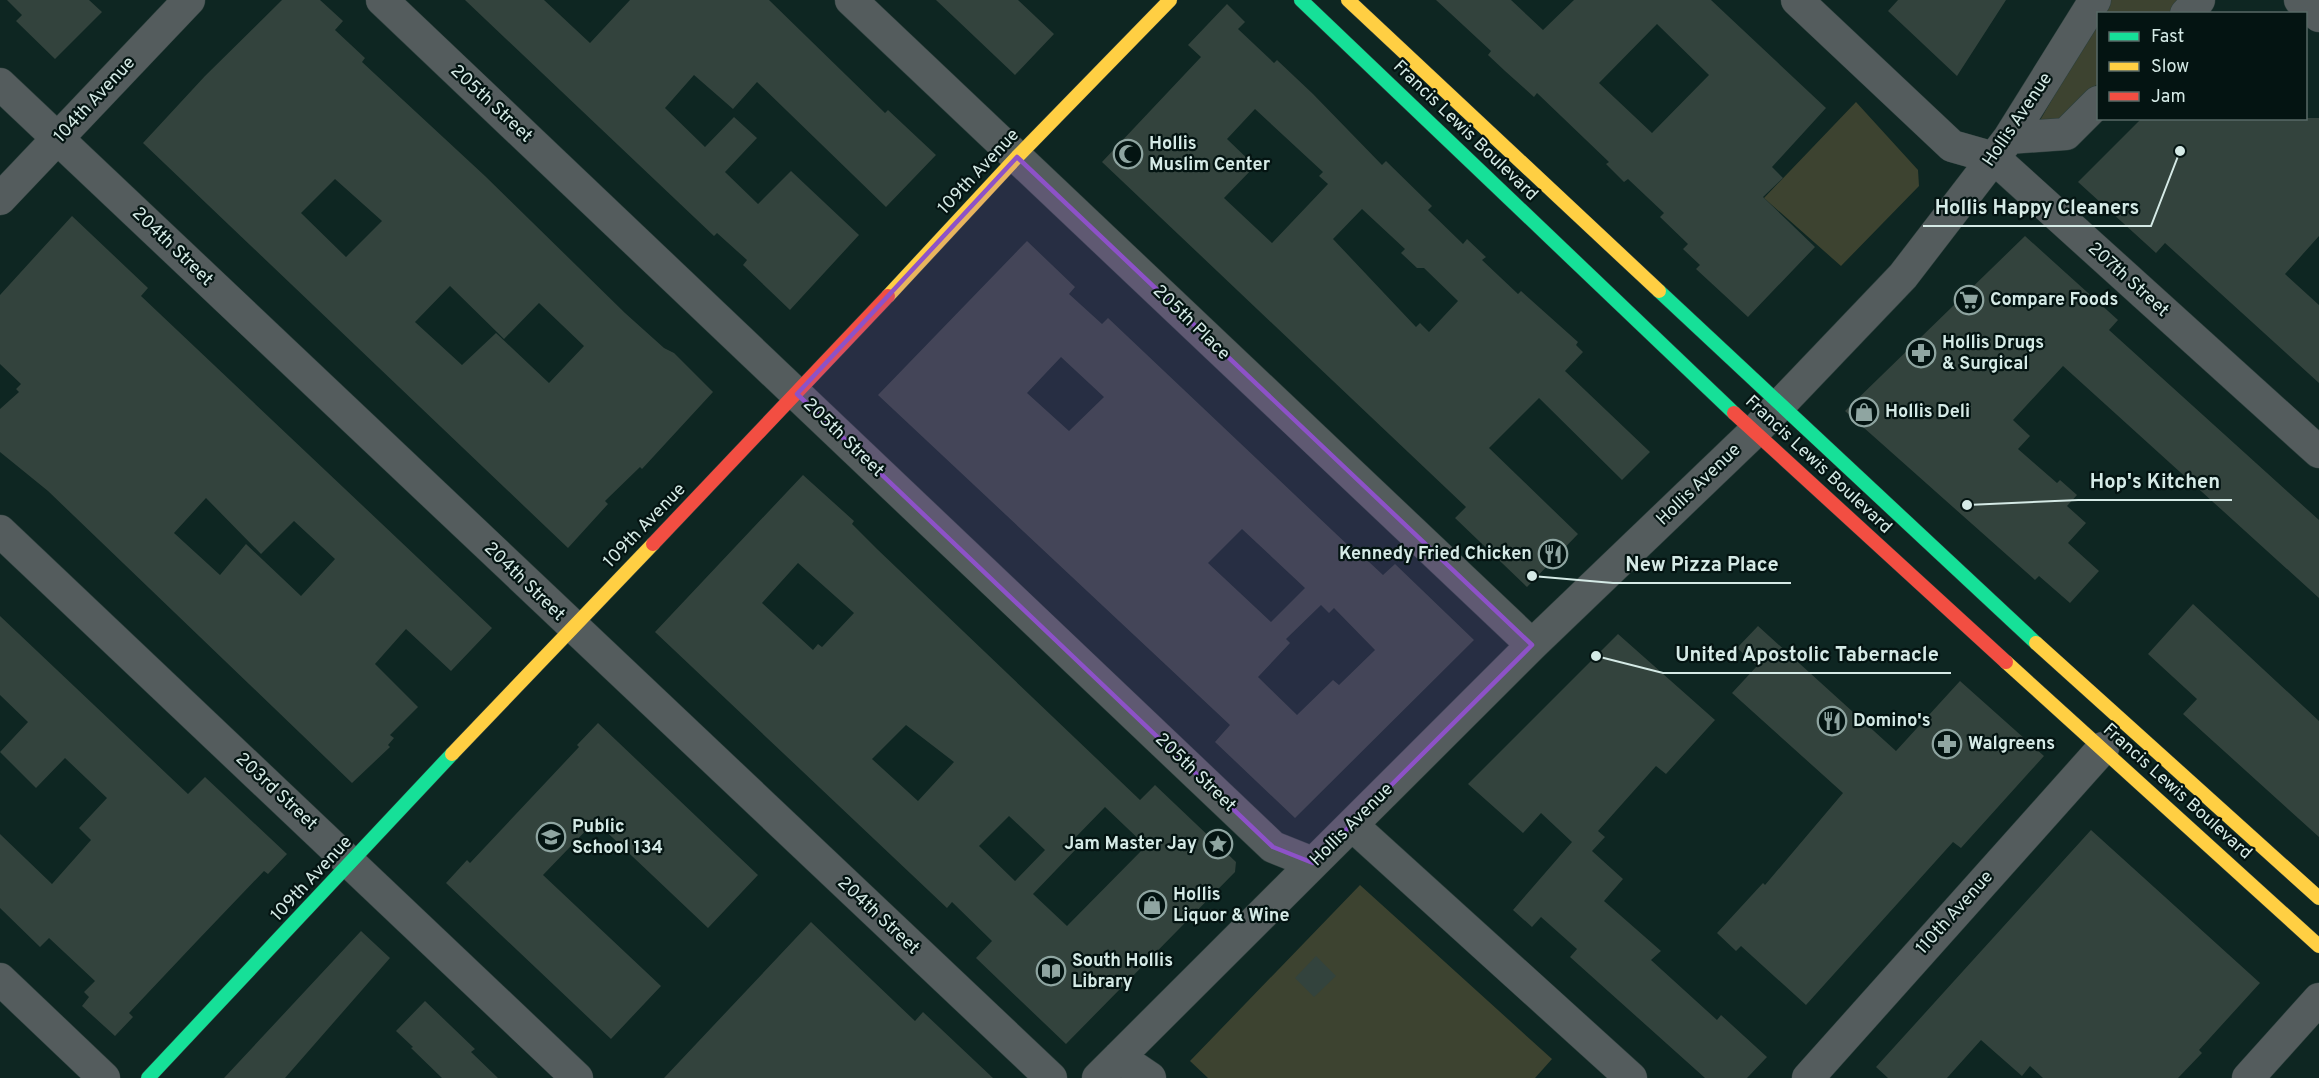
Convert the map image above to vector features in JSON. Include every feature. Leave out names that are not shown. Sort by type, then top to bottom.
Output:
[{"type":"main road","name":"109th Avenue","points":[[148,1078],[796,394],[1017,157],[1170,0]]},
{"type":"main road","name":"Francis Lewis Boulevard","points":[[1302,0],[1754,432],[2319,946]]},
{"type":"main road","name":"Francis Lewis Boulevard","points":[[1348,0],[1991,602],[2319,898]]},
{"type":"street","name":"104th Avenue","points":[[0,199],[189,0]]},
{"type":"street","name":"205th Street","points":[[381,0],[1273,847],[1313,863]]},
{"type":"street","name":"205th Place","points":[[851,0],[1532,645]]},
{"type":"street","name":"207th Street","points":[[1797,0],[1952,146],[2001,148],[2319,452]]},
{"type":"street","name":"Hollis Avenue","points":[[1108,1067],[1532,645],[1754,432],[1903,276],[2001,148],[2095,0]]},
{"type":"street","points":[[2188,12],[2199,0]]},
{"type":"street","name":"204th Street","points":[[0,84],[572,628],[1051,1078]]},
{"type":"street","points":[[2001,148],[2066,134],[2097,103]]},
{"type":"street","name":"203rd Street","points":[[0,531],[577,1078]]},
{"type":"street","name":"110th Avenue","points":[[1808,1078],[2103,748]]},
{"type":"street","points":[[1352,825],[1631,1078]]},
{"type":"street","points":[[0,979],[104,1078]]},
{"type":"street","points":[[2248,1078],[2319,999]]},
{"type":"street","points":[[1108,1067],[1150,1078]]},
{"type":"highlighted area","points":[[1017,157],[1532,645],[1313,863],[1273,847],[797,394]]},
{"type":"green space","points":[[2110,0],[2182,0],[2169,12],[2103,12]]},
{"type":"green space","points":[[2097,21],[2097,84],[2061,121],[2035,129]]},
{"type":"green space","points":[[1856,102],[1918,170],[1919,186],[1841,266],[1764,198]]},
{"type":"green space","points":[[1360,885],[1552,1059],[1535,1078],[1208,1078],[1190,1061]]},
{"type":"building","points":[[7,0],[89,0],[102,12],[55,59],[16,21],[22,15]]},
{"type":"building","points":[[282,0],[320,0],[343,21],[335,30],[365,58],[362,62],[485,176],[625,313],[664,348],[674,353],[713,392],[642,469],[640,467],[605,501],[608,504],[568,548],[143,143],[205,76]],"holes":[[[335,179],[382,221],[346,257],[301,213]],[[450,286],[504,339],[539,303],[584,346],[549,383],[496,333],[462,365],[415,322]]]},
{"type":"building","points":[[465,0],[544,0],[590,43],[630,0],[769,0],[885,113],[888,110],[936,155],[886,207],[757,82],[733,109],[694,75],[665,108],[705,147],[734,117],[757,138],[725,172],[758,204],[791,171],[859,235],[790,310],[743,265],[747,260],[717,233],[714,236]]},
{"type":"building","points":[[936,0],[1018,0],[1054,34],[1015,75]]},
{"type":"building","points":[[1436,0],[1511,0],[1543,30],[1574,0],[1711,0],[1826,108],[1772,167],[1783,178],[1763,197],[1815,247],[1748,317],[1696,269],[1700,265],[1683,249],[1688,244],[1660,217],[1664,213],[1628,179],[1624,182],[1606,164],[1609,162],[1537,93],[1534,97],[1505,71],[1488,55],[1491,51]],"holes":[[[1657,24],[1709,75],[1652,133],[1599,83]]]},
{"type":"building","points":[[1898,0],[2006,0],[1957,76],[1888,11]]},
{"type":"building","points":[[1227,4],[1245,22],[1238,29],[1274,63],[1277,60],[1313,94],[1382,165],[1386,161],[1432,206],[1428,210],[1463,244],[1467,239],[1486,257],[1482,260],[1518,294],[1521,291],[1578,342],[1576,345],[1583,352],[1565,371],[1650,452],[1622,480],[1539,398],[1489,448],[1578,534],[1527,587],[1455,518],[1466,507],[1102,162],[1201,57],[1188,45]],"holes":[[[1255,109],[1323,172],[1319,176],[1328,184],[1272,243],[1224,198],[1255,166],[1227,139]],[[1362,209],[1405,249],[1401,253],[1417,268],[1424,268],[1458,301],[1429,332],[1420,323],[1416,327],[1333,239]]]},
{"type":"building","points":[[2307,118],[2319,118],[2319,236],[2285,274],[2319,305],[2319,383],[2165,243],[2156,253],[2078,182],[2140,120],[2307,120]]},
{"type":"building","points":[[72,216],[148,288],[141,296],[492,628],[451,671],[406,629],[375,664],[418,707],[390,735],[394,738],[388,745],[390,747],[352,783],[48,491],[0,452],[0,409],[19,392],[16,389],[21,384],[0,364],[0,295]],"holes":[[[206,498],[261,554],[294,521],[335,559],[301,596],[246,544],[220,575],[174,533]]]},
{"type":"building","points":[[2025,236],[2118,320],[2109,330],[2319,520],[2319,598],[2063,366],[2013,420],[2030,436],[2018,449],[2057,483],[2060,480],[2077,495],[2067,506],[2086,523],[2068,543],[2099,571],[2070,603],[2039,576],[2035,580],[1845,411]]},
{"type":"building","points":[[1027,241],[1075,287],[1069,294],[1102,324],[1108,318],[1352,549],[1354,548],[1383,575],[1395,564],[1474,640],[1295,818],[1215,742],[1230,725],[878,395]],"holes":[[[1061,357],[1104,397],[1069,431],[1027,393]],[[1242,529],[1305,588],[1271,622],[1208,563]],[[1321,605],[1329,613],[1334,608],[1375,650],[1339,685],[1333,680],[1297,715],[1258,677],[1290,643],[1286,639]]]},
{"type":"building","points":[[803,475],[854,521],[852,524],[877,549],[1140,800],[1155,785],[1236,862],[1235,872],[1066,1044],[976,958],[992,941],[952,902],[947,908],[655,632]],"holes":[[[798,563],[854,613],[822,647],[818,644],[813,650],[762,603]],[[906,725],[954,762],[918,801],[872,759]],[[1105,807],[1146,846],[1067,926],[1033,894],[1078,847],[1072,841]],[[1009,816],[1045,850],[1015,881],[979,846]]]},
{"type":"building","points":[[2193,604],[2319,721],[2319,837],[2183,714],[2197,699],[2148,654]]},
{"type":"building","points":[[0,616],[188,794],[205,777],[287,854],[268,874],[264,871],[197,941],[129,1013],[133,1017],[115,1036],[82,1006],[89,997],[84,992],[95,981],[49,938],[40,947],[0,908],[0,834],[52,884],[91,840],[79,828],[107,798],[65,758],[36,788],[0,752],[28,722],[0,695]]},
{"type":"building","points":[[1758,626],[1896,751],[1960,681],[2044,756],[1961,848],[1953,842],[1806,1005],[1741,946],[1736,951],[1717,933],[1763,883],[1765,885],[1843,793],[1732,693],[1757,666],[1737,648]]},
{"type":"building","points":[[1618,634],[1715,720],[1666,774],[1656,766],[1598,831],[1605,837],[1592,851],[1623,879],[1604,901],[1661,951],[1651,960],[1717,1020],[1721,1015],[1767,1057],[1747,1078],[1705,1078],[1570,957],[1577,949],[1541,917],[1532,927],[1513,910],[1572,842],[1541,813],[1523,833],[1468,784]]},
{"type":"building","points":[[598,723],[758,875],[708,928],[595,821],[543,875],[661,986],[611,1039],[446,883],[467,860],[470,863],[579,747],[577,745]]},
{"type":"building","points":[[2091,830],[2260,983],[2199,1050],[2202,1053],[2178,1078],[2043,1078],[2030,1066],[2022,1076],[1981,1040],[1947,1078],[1888,1078],[1876,1067]]},
{"type":"building","points":[[811,922],[915,1021],[923,1012],[993,1078],[664,1078]]},
{"type":"building","points":[[361,931],[390,958],[285,1078],[224,1078]]},
{"type":"building","points":[[1316,956],[1336,976],[1314,997],[1295,978]]},
{"type":"building","points":[[425,1001],[475,1049],[471,1052],[498,1078],[442,1078],[411,1048],[413,1047],[396,1031]]},
{"type":"traffic: fast","points":[[1301,0],[1734,413]]},
{"type":"traffic: fast","points":[[1659,291],[2036,643]]},
{"type":"traffic: fast","points":[[148,1078],[452,754]]},
{"type":"traffic: slow","points":[[888,296],[1017,157],[1170,0]]},
{"type":"traffic: slow","points":[[1348,0],[1659,291]]},
{"type":"traffic: slow","points":[[452,754],[653,544]]},
{"type":"traffic: slow","points":[[2036,643],[2319,898]]},
{"type":"traffic: slow","points":[[2006,662],[2319,946]]},
{"type":"traffic: jam","points":[[653,544],[888,296]]},
{"type":"traffic: jam","points":[[1734,413],[2006,662]]},
{"type":"place","name":"Hollis Happy Cleaners","points":[[2180,151]]},
{"type":"place","name":"Hollis Muslim Center","points":[[1128,154]]},
{"type":"place","name":"Compare Foods","points":[[1969,300]]},
{"type":"place","name":"Hollis Drugs & Surgical","points":[[1921,353]]},
{"type":"place","name":"Hollis Deli","points":[[1864,412]]},
{"type":"place","name":"Hop's Kitchen","points":[[1967,505]]},
{"type":"place","name":"Kennedy Fried Chicken","points":[[1553,554]]},
{"type":"place","name":"New Pizza Place","points":[[1532,576]]},
{"type":"place","name":"United Apostolic Tabernacle","points":[[1596,656]]},
{"type":"place","name":"Domino's","points":[[1832,721]]},
{"type":"place","name":"Walgreens","points":[[1947,744]]},
{"type":"place","name":"Public School 134","points":[[551,837]]},
{"type":"place","name":"Jam Master Jay","points":[[1218,844]]},
{"type":"place","name":"Hollis Liquor & Wine","points":[[1152,905]]},
{"type":"place","name":"South Hollis Library","points":[[1051,971]]}]
